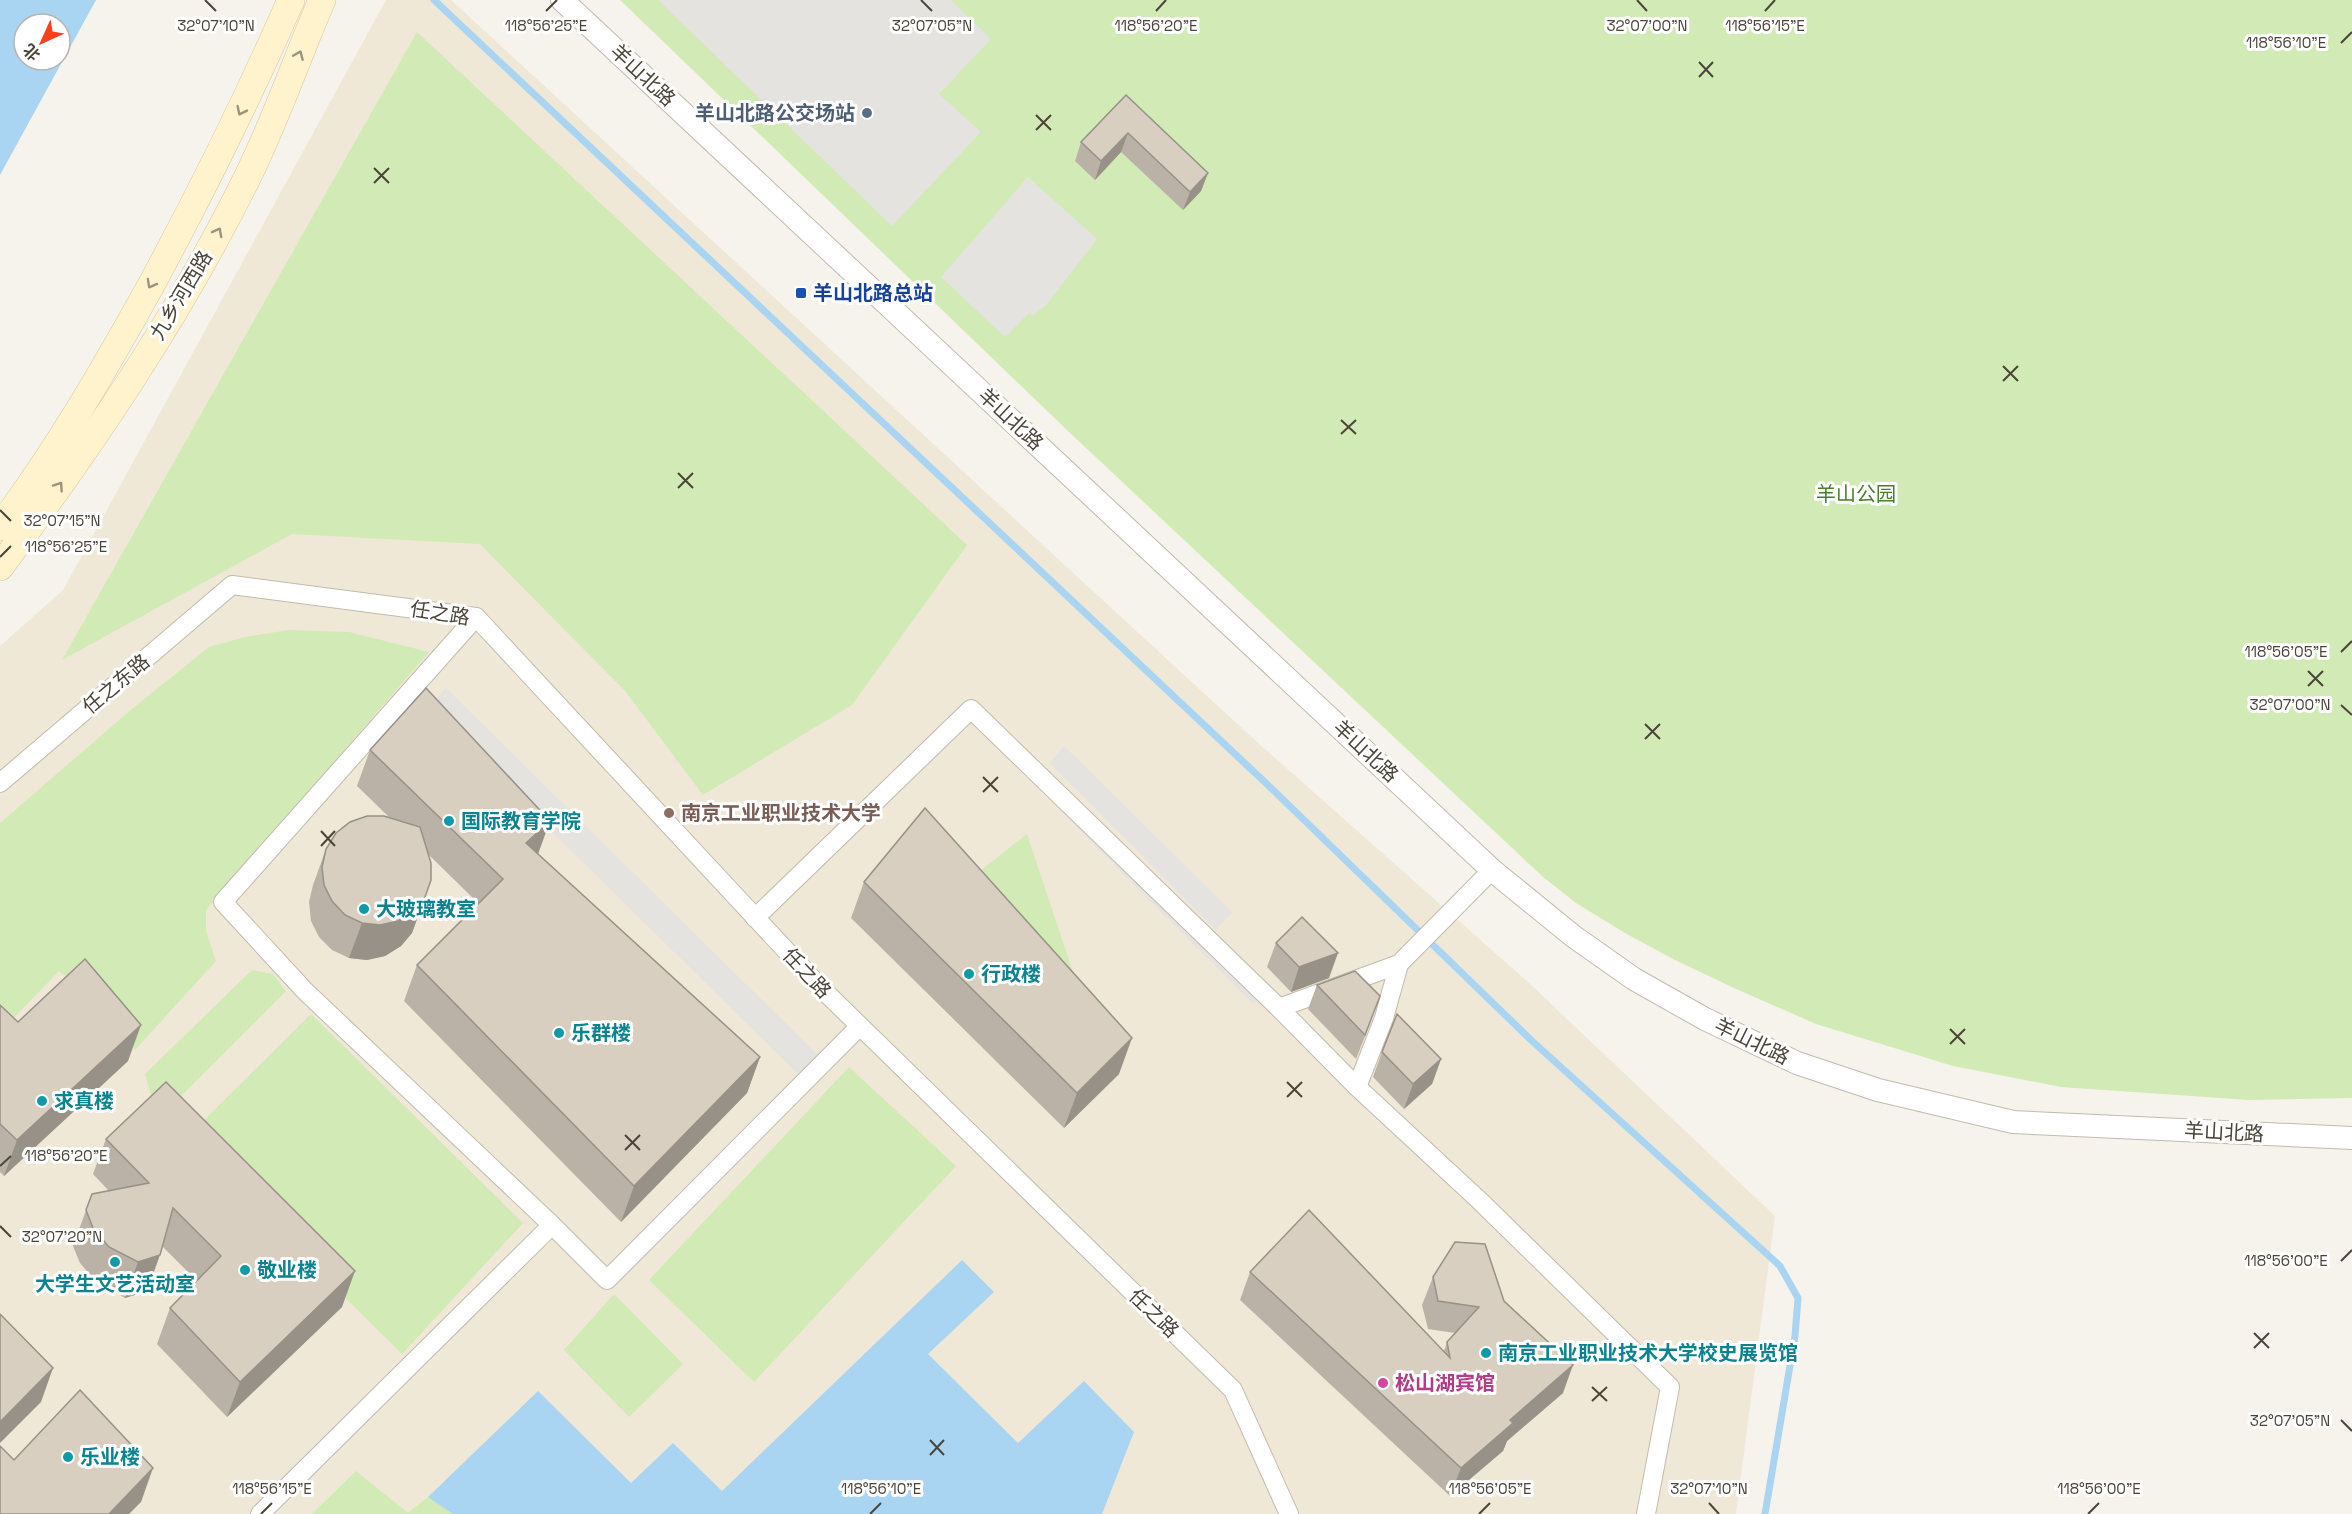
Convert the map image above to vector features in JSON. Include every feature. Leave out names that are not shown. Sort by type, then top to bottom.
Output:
[{"type":"main road","name":"九乡河西路","points":[[0,527],[25,494],[92,390],[147,291],[252,90],[291,0]]},
{"type":"main road","name":"九乡河西路","points":[[0,567],[50,501],[117,400],[196,273],[248,175],[322,0]]},
{"type":"street","name":"羊山北路","points":[[562,0],[1492,870],[1573,936],[1634,979],[1705,1019],[1797,1063],[1878,1090],[2013,1122],[2352,1138]]},
{"type":"street","name":"任之路","points":[[232,585],[476,617],[859,1027],[1233,1390],[1289,1514]]},
{"type":"street","name":"任之东路","points":[[0,783],[232,585]]},
{"type":"street","points":[[476,617],[223,902],[304,991],[552,1225],[607,1280],[859,1027]]},
{"type":"street","points":[[755,918],[971,709],[1279,1008],[1357,1088],[1480,1201],[1670,1387],[1646,1514]]},
{"type":"street","points":[[1279,1008],[1399,964],[1492,870]]},
{"type":"street","points":[[1357,1088],[1384,1018],[1399,964]]},
{"type":"street","points":[[260,1514],[552,1225]]},
{"type":"shaded area","name":"南京工业职业技术大学","points":[[386,0],[451,0],[1257,742],[1529,983],[1775,1216],[1736,1514],[0,1514],[0,646],[63,590]]},
{"type":"shaded area","name":"羊山北路公交场站","points":[[658,0],[951,0],[991,39],[939,94],[981,132],[892,226]]},
{"type":"shaded area","points":[[1028,177],[1097,239],[1047,304],[1032,316],[1030,312],[1005,337],[941,277]]},
{"type":"shaded area","points":[[446,688],[820,1057],[799,1075],[427,709]]},
{"type":"shaded area","points":[[1064,746],[1232,912],[1216,930],[1050,763]]},
{"type":"shaded area","points":[[1063,804],[1261,998],[1253,1004],[1059,809]]},
{"type":"green space","name":"羊山公园","points":[[620,0],[2352,0],[2352,1098],[2249,1100],[2061,1087],[1953,1066],[1816,1024],[1675,960],[1576,903],[1543,877],[1068,431]]},
{"type":"green space","points":[[417,32],[967,545],[852,705],[703,795],[626,692],[480,544],[292,534],[62,660]]},
{"type":"green space","points":[[289,630],[349,632],[429,652],[206,910],[206,931],[216,961],[135,1050],[117,1010],[83,990],[59,971],[11,1021],[0,1009],[0,823],[133,708],[209,647],[245,637]]},
{"type":"green space","points":[[1027,834],[1084,1005],[961,886]]},
{"type":"green space","points":[[252,970],[273,974],[286,991],[178,1099],[152,1099],[145,1074]]},
{"type":"green space","points":[[311,1014],[523,1223],[402,1354],[185,1139]]},
{"type":"green space","points":[[849,1067],[956,1166],[754,1382],[649,1280]]},
{"type":"green space","points":[[614,1294],[683,1364],[629,1417],[564,1350]]},
{"type":"green space","points":[[356,1471],[408,1513],[428,1497],[456,1514],[312,1514]]},
{"type":"water","points":[[0,0],[96,0],[72,44],[72,12],[12,12],[12,72],[57,72],[0,175]]},
{"type":"water","points":[[962,1260],[994,1292],[928,1354],[1018,1443],[1084,1381],[1134,1432],[1102,1514],[453,1514],[428,1497],[538,1391],[631,1483],[673,1443],[722,1491]]},
{"type":"building","points":[[1126,95],[1208,173],[1190,192],[1128,133],[1101,161],[1081,142]]},
{"type":"building","points":[[426,688],[550,821],[526,843],[760,1057],[634,1186],[417,965],[503,879],[370,750]]},
{"type":"building","points":[[925,808],[1132,1038],[1077,1093],[864,882]]},
{"type":"building","points":[[367,816],[384,816],[420,827],[431,863],[431,880],[425,897],[414,911],[398,921],[380,925],[362,923],[345,915],[332,901],[324,885],[322,867],[326,849],[336,833],[350,822]]},
{"type":"building","points":[[1302,917],[1338,953],[1299,967],[1276,943]]},
{"type":"building","name":"求真楼","points":[[85,959],[141,1025],[17,1140],[0,1124],[0,1005],[18,1022]]},
{"type":"building","points":[[1355,971],[1380,996],[1365,1035],[1317,985]]},
{"type":"building","points":[[1397,1014],[1441,1059],[1413,1084],[1382,1052]]},
{"type":"building","name":"敬业楼","points":[[166,1082],[355,1271],[240,1382],[170,1308],[221,1256],[173,1208],[160,1255],[138,1262],[109,1247],[93,1228],[86,1210],[92,1194],[149,1183],[106,1139]]},
{"type":"building","points":[[1309,1210],[1450,1358],[1447,1342],[1479,1307],[1438,1301],[1433,1277],[1455,1242],[1485,1244],[1504,1301],[1573,1365],[1510,1420],[1513,1423],[1461,1468],[1250,1272]]},
{"type":"building","points":[[0,1314],[53,1368],[0,1422]]},
{"type":"building","points":[[80,1390],[153,1468],[109,1514],[0,1514],[0,1446],[14,1460]]},
{"type":"waterway","points":[[434,0],[1270,787],[1531,1040],[1780,1266],[1798,1298],[1795,1336],[1765,1514]]},
{"type":"place","name":"羊山北路公交场站","points":[[867,113]]},
{"type":"place","name":"羊山北路总站","points":[[801,293]]},
{"type":"place","name":"南京工业职业技术大学","points":[[669,813]]},
{"type":"place","name":"国际教育学院","points":[[449,821]]},
{"type":"place","name":"大玻璃教室","points":[[364,909]]},
{"type":"place","name":"行政楼","points":[[969,974]]},
{"type":"place","name":"乐群楼","points":[[559,1033]]},
{"type":"place","name":"求真楼","points":[[42,1101]]},
{"type":"place","name":"大学生文艺活动室","points":[[115,1262]]},
{"type":"place","name":"敬业楼","points":[[245,1270]]},
{"type":"place","name":"南京工业职业技术大学校史展览馆","points":[[1486,1353]]},
{"type":"place","name":"松山湖宾馆","points":[[1383,1383]]},
{"type":"place","name":"乐业楼","points":[[68,1457]]}]
